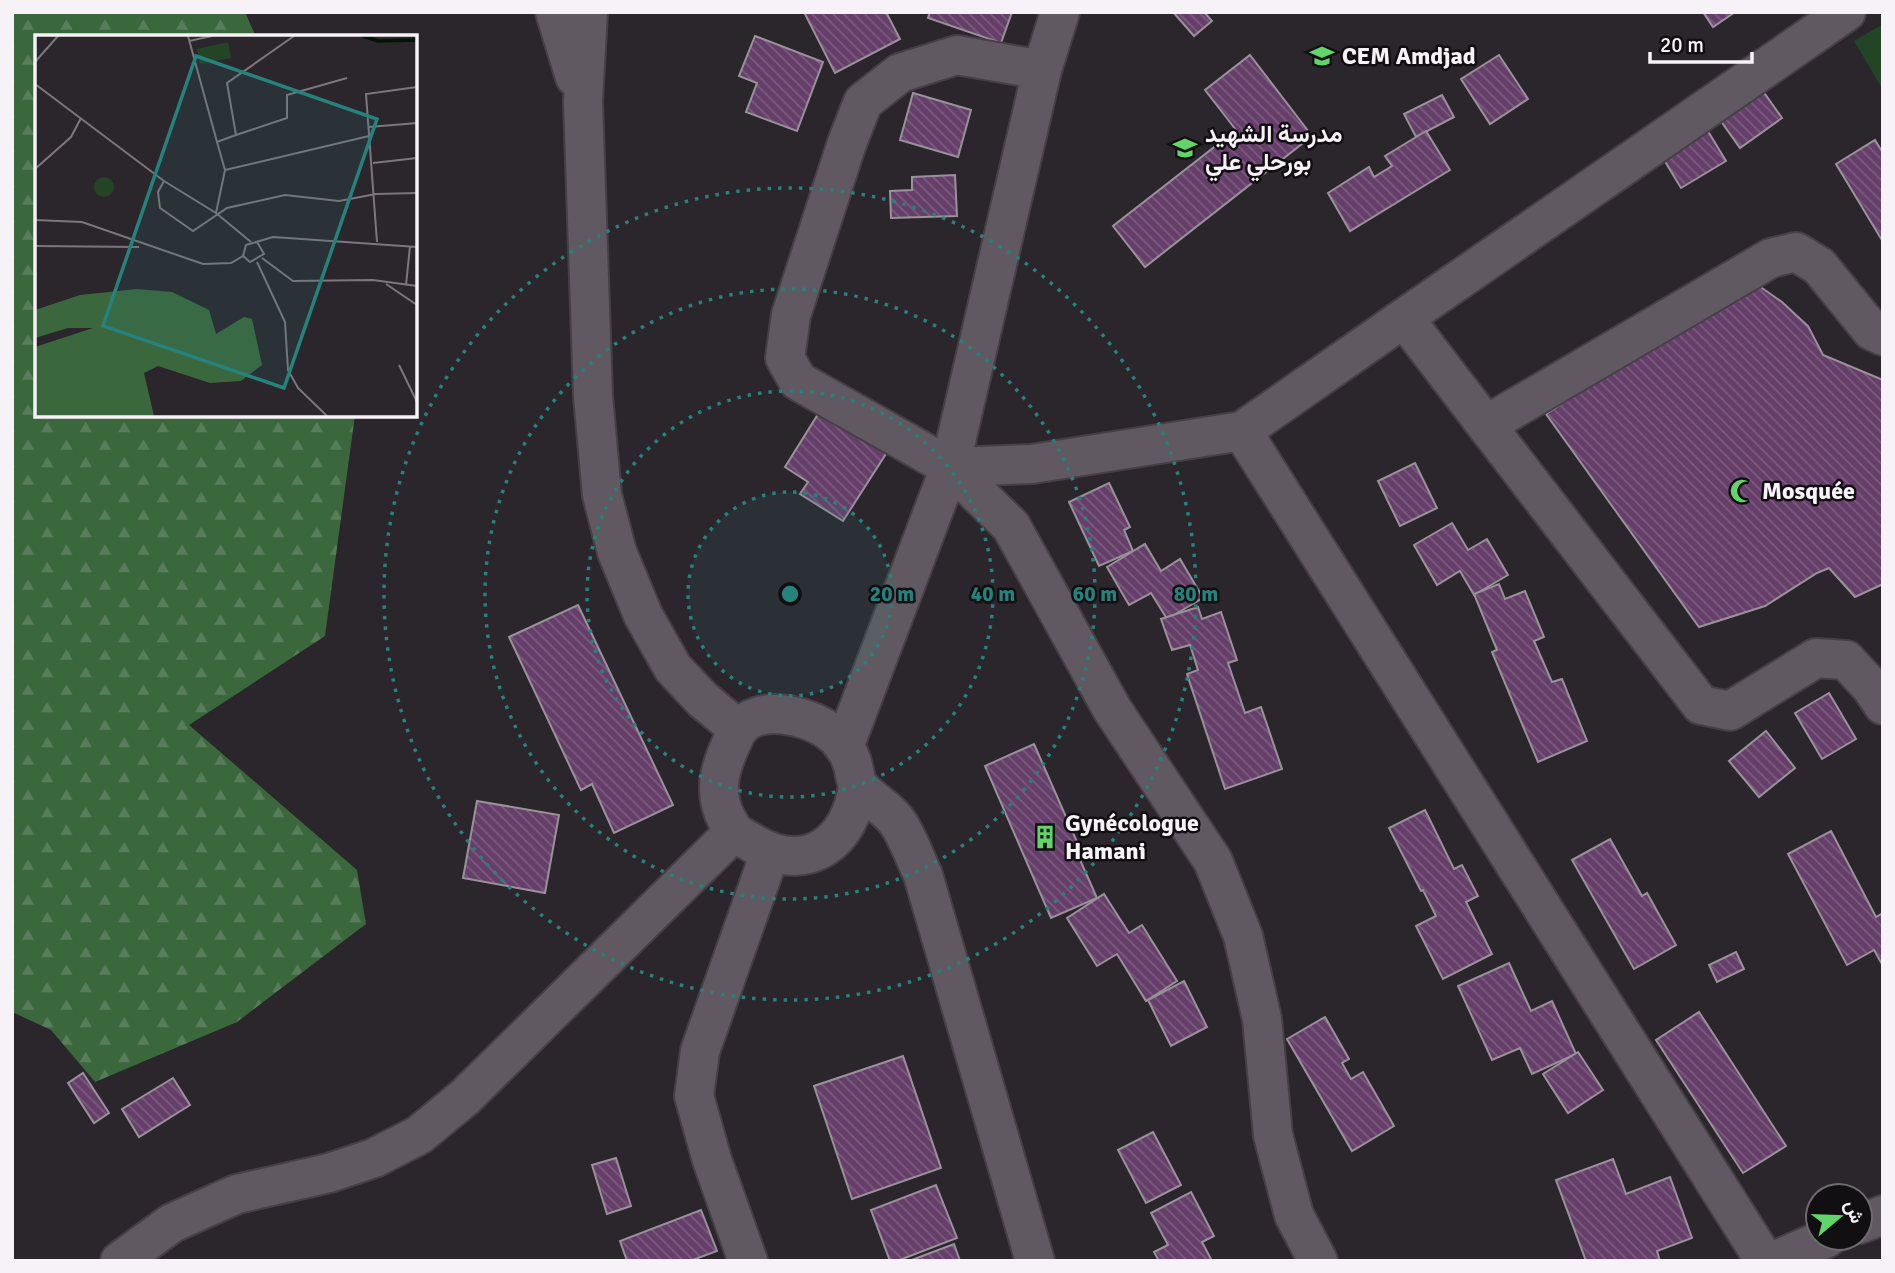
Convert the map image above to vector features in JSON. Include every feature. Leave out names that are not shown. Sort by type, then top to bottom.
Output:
[{"type":"street","points":[[555,12],[583,101]]},
{"type":"street","points":[[588,12],[583,101],[593,396],[602,495],[617,552],[643,615],[673,668],[702,699],[738,729]]},
{"type":"street","points":[[844,747],[950,467],[1042,70],[1060,12]]},
{"type":"street","points":[[950,467],[1032,464],[1242,431],[1846,12]]},
{"type":"street","points":[[1042,70],[957,55],[900,73],[863,102],[790,315],[785,358],[798,381],[950,467],[1011,526],[1112,709],[1213,861],[1243,936],[1262,1018],[1273,1135],[1294,1215],[1318,1261]]},
{"type":"street","points":[[1486,425],[1771,258],[1796,252],[1819,266],[1872,331],[1883,335]]},
{"type":"street","points":[[1404,318],[1701,705],[1730,711],[1816,658],[1846,660],[1871,687],[1883,705]]},
{"type":"street","points":[[1242,431],[1765,1261]]},
{"type":"street","points":[[778,714],[815,722],[831,732],[844,747],[853,764],[858,785],[855,805],[847,825],[833,841],[815,852],[795,856],[770,853],[734,832],[722,810],[718,788],[721,766],[738,729],[754,718],[778,714]]},
{"type":"street","points":[[858,785],[897,822],[923,875],[1035,1261]]},
{"type":"street","points":[[120,1261],[172,1223],[237,1194],[329,1173],[374,1158],[419,1135],[465,1097],[734,832]]},
{"type":"street","points":[[748,1261],[712,1160],[694,1096],[700,1051],[770,853]]},
{"type":"street","points":[[1774,1261],[1806,1252]]},
{"type":"green space","points":[[12,12],[245,12],[255,35],[35,35],[35,416],[355,416],[325,636],[189,725],[357,870],[366,924],[237,1022],[95,1082],[51,1030],[12,1012]]},
{"type":"green space","points":[[1883,24],[1883,90],[1854,41]]},
{"type":"building","points":[[804,12],[886,12],[900,39],[835,73]]},
{"type":"building","points":[[930,12],[1012,12],[1001,43],[928,18]]},
{"type":"building","points":[[1173,12],[1204,12],[1212,21],[1194,36]]},
{"type":"building","points":[[1703,12],[1735,12],[1713,27]]},
{"type":"building","points":[[755,36],[823,62],[797,131],[746,112],[757,83],[739,76]]},
{"type":"building","points":[[1250,55],[1312,136],[1145,267],[1113,226],[1236,130],[1205,90]]},
{"type":"building","points":[[1499,55],[1528,99],[1490,124],[1461,79]]},
{"type":"building","points":[[1756,81],[1782,118],[1740,148],[1713,110]]},
{"type":"building","points":[[913,93],[971,110],[958,157],[900,140]]},
{"type":"building","points":[[1442,95],[1454,117],[1416,137],[1404,114]]},
{"type":"building","points":[[1700,118],[1726,161],[1681,188],[1655,145]]},
{"type":"building","points":[[1426,131],[1450,170],[1350,231],[1328,193],[1369,167],[1374,177],[1392,166],[1385,156]]},
{"type":"building","points":[[1875,140],[1883,153],[1883,242],[1836,164]]},
{"type":"building","points":[[955,175],[957,216],[891,218],[890,191],[912,190],[912,177]]},
{"type":"building","name":"Mosquée","points":[[1752,281],[1782,302],[1808,326],[1823,355],[1883,380],[1883,584],[1855,597],[1829,568],[1765,606],[1699,627],[1546,414]]},
{"type":"building","points":[[825,403],[891,446],[843,521],[800,494],[808,482],[785,467]]},
{"type":"building","points":[[1415,463],[1437,508],[1400,526],[1378,481]]},
{"type":"building","points":[[1109,483],[1130,527],[1124,530],[1133,551],[1099,566],[1069,502]]},
{"type":"building","points":[[1452,523],[1468,550],[1487,539],[1508,575],[1474,595],[1460,571],[1437,585],[1414,545]]},
{"type":"building","points":[[1145,544],[1161,571],[1180,559],[1203,598],[1167,619],[1151,593],[1129,605],[1107,567]]},
{"type":"building","points":[[1499,584],[1505,599],[1525,591],[1544,637],[1534,641],[1552,682],[1562,679],[1587,741],[1538,762],[1492,652],[1497,650],[1474,594]]},
{"type":"building","points":[[578,605],[673,805],[614,833],[592,784],[581,790],[509,637]]},
{"type":"building","points":[[1198,607],[1202,619],[1221,612],[1237,660],[1228,663],[1245,713],[1261,707],[1282,769],[1225,789],[1187,674],[1198,670],[1190,645],[1172,650],[1161,619]]},
{"type":"building","points":[[1829,693],[1856,739],[1822,759],[1795,713]]},
{"type":"building","points":[[1766,731],[1795,768],[1759,797],[1729,761]]},
{"type":"building","name":"Gynécologue Hamani","points":[[1034,744],[1081,851],[1077,853],[1097,898],[1051,918],[985,766]]},
{"type":"building","points":[[477,801],[559,815],[545,893],[463,878]]},
{"type":"building","points":[[1425,810],[1454,869],[1462,865],[1478,896],[1466,902],[1492,954],[1443,979],[1416,926],[1436,916],[1389,828]]},
{"type":"building","points":[[1831,831],[1876,917],[1883,913],[1883,966],[1874,950],[1847,965],[1788,854]]},
{"type":"building","points":[[1610,839],[1642,896],[1647,893],[1676,945],[1634,969],[1572,860]]},
{"type":"building","points":[[1104,894],[1129,933],[1142,925],[1177,981],[1146,1001],[1117,954],[1097,966],[1067,918]]},
{"type":"building","points":[[1736,952],[1744,969],[1717,982],[1709,965]]},
{"type":"building","points":[[1509,963],[1531,1011],[1552,1001],[1576,1054],[1532,1074],[1520,1048],[1492,1060],[1458,986]]},
{"type":"building","points":[[1184,981],[1207,1027],[1171,1046],[1148,1000]]},
{"type":"building","points":[[1699,1012],[1786,1146],[1743,1173],[1656,1040]]},
{"type":"building","points":[[1325,1017],[1349,1059],[1342,1063],[1351,1079],[1363,1072],[1394,1126],[1352,1151],[1287,1039]]},
{"type":"building","points":[[1578,1052],[1603,1090],[1568,1113],[1543,1074]]},
{"type":"building","points":[[903,1056],[941,1168],[852,1199],[814,1086]]},
{"type":"building","points":[[83,1073],[109,1113],[94,1123],[68,1083]]},
{"type":"building","points":[[173,1078],[190,1105],[139,1137],[122,1109]]},
{"type":"building","points":[[1153,1132],[1181,1185],[1146,1203],[1118,1150]]},
{"type":"building","points":[[616,1158],[631,1206],[607,1214],[592,1165]]},
{"type":"building","points":[[1613,1159],[1626,1194],[1670,1177],[1692,1238],[1657,1251],[1660,1261],[1586,1261],[1556,1180]]},
{"type":"building","points":[[936,1185],[957,1238],[897,1261],[890,1261],[871,1210]]},
{"type":"building","points":[[1191,1192],[1214,1236],[1202,1242],[1212,1261],[1159,1261],[1154,1252],[1168,1245],[1151,1213]]},
{"type":"building","points":[[701,1210],[717,1251],[690,1261],[627,1261],[620,1241]]},
{"type":"building","points":[[954,1244],[960,1261],[909,1261]]},
{"type":"place","name":"CEM Amdjad","points":[[1322,56]]},
{"type":"place","name":"مدرسة الشهيد بورحلي علي","points":[[1185,148]]},
{"type":"place","name":"Mosquée","points":[[1742,491]]},
{"type":"place","name":"Gynécologue Hamani","points":[[1045,837]]}]
